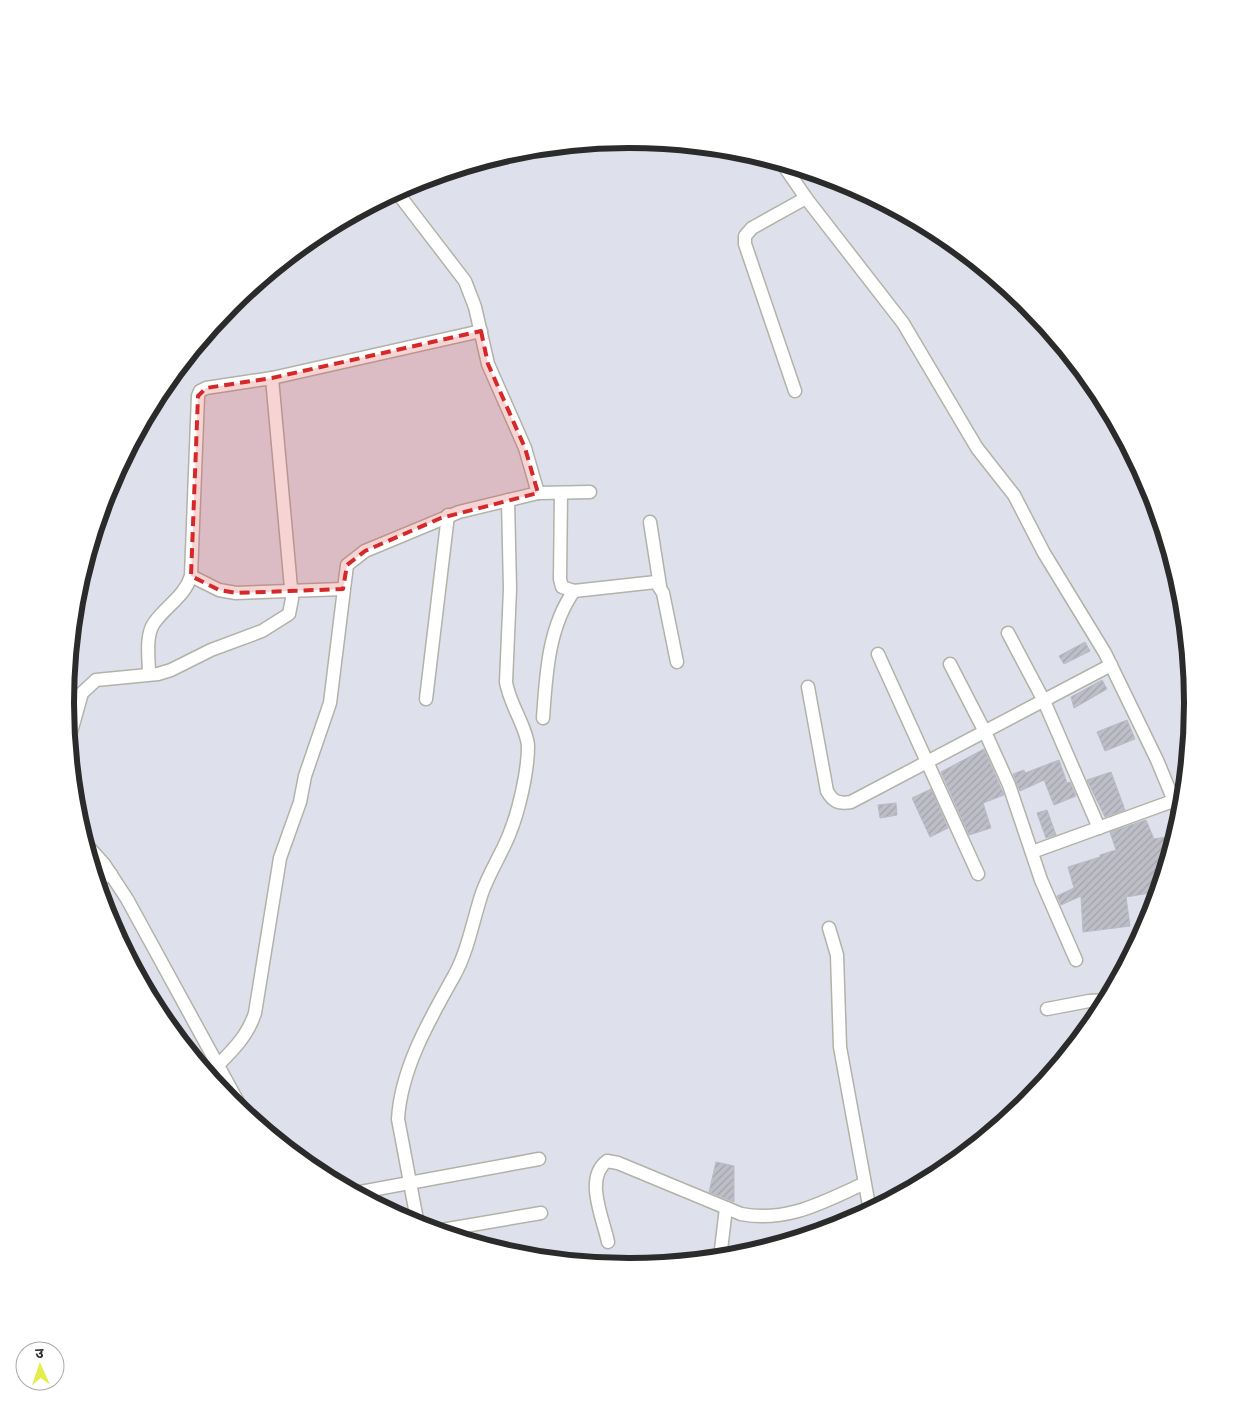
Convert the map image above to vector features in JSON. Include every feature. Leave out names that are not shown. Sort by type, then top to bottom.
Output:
[{"type":"street","points":[[788,171],[806,198],[903,323],[977,448],[1014,494],[1044,553],[1111,665],[1176,794]]},
{"type":"street","points":[[401,197],[465,281],[476,307],[490,371],[525,448],[538,493]]},
{"type":"street","points":[[794,391],[745,244],[745,236],[752,228],[806,198]]},
{"type":"street","points":[[149,674],[151,629],[155,622],[183,592],[191,576],[198,396],[206,388],[272,378],[480,330]]},
{"type":"street","points":[[75,721],[78,704],[89,684],[104,678],[171,670],[211,650],[262,631],[289,614],[292,608],[292,591],[272,378]]},
{"type":"street","points":[[218,1066],[243,1039],[251,1027],[255,1013],[280,858],[300,802],[305,776],[330,703],[342,589],[345,571],[352,559],[448,515],[538,493],[590,492]]},
{"type":"street","points":[[561,493],[560,579],[562,586],[574,591],[650,582],[656,582],[660,586]]},
{"type":"street","points":[[416,1215],[408,1183],[398,1119],[399,1105],[417,1048],[444,992],[455,975],[482,892],[512,827],[527,754],[526,738],[508,695],[506,682],[510,589],[508,500]]},
{"type":"street","points":[[426,699],[448,515]]},
{"type":"street","points":[[650,522],[660,586],[677,662]]},
{"type":"street","points":[[191,576],[220,590],[236,593],[342,589]]},
{"type":"street","points":[[543,718],[547,670],[554,639],[566,602],[574,591]]},
{"type":"street","points":[[1008,633],[1044,700],[1099,828]]},
{"type":"street","points":[[878,654],[978,874]]},
{"type":"street","points":[[950,664],[986,732],[1009,785],[1041,880],[1076,960]]},
{"type":"street","points":[[808,687],[826,791],[836,802],[851,802],[1111,665]]},
{"type":"street","points":[[1032,852],[1175,800]]},
{"type":"street","points":[[96,856],[111,874],[143,925],[232,1092]]},
{"type":"street","points":[[102,879],[111,874]]},
{"type":"street","points":[[829,928],[837,955],[840,1047],[863,1184],[868,1204]]},
{"type":"street","points":[[1047,1009],[1098,1000]]},
{"type":"street","points":[[364,1191],[539,1159]]},
{"type":"street","points":[[608,1242],[595,1178],[599,1168],[607,1162],[618,1163],[726,1208],[754,1217],[786,1215],[803,1211],[863,1184]]},
{"type":"street","points":[[721,1250],[726,1208]]},
{"type":"street","points":[[450,1229],[541,1213]]},
{"type":"highlighted area","points":[[481,331],[488,364],[525,448],[538,493],[441,518],[365,551],[347,565],[343,589],[236,593],[219,590],[191,576],[198,396],[206,388],[272,378]]},
{"type":"building","points":[[1085,642],[1090,651],[1064,664],[1059,656]]},
{"type":"building","points":[[1102,680],[1107,689],[1074,708],[1071,697]]},
{"type":"building","points":[[1127,720],[1135,739],[1105,751],[1097,732]]},
{"type":"building","points":[[984,749],[1004,795],[983,803],[991,828],[969,835],[941,772]]},
{"type":"building","points":[[1059,760],[1067,783],[1070,782],[1076,796],[1054,805],[1044,780],[1020,791],[1013,774],[1024,770],[1025,773]]},
{"type":"building","points":[[1111,772],[1125,810],[1105,817],[1087,780]]},
{"type":"building","points":[[931,789],[948,828],[930,837],[912,798]]},
{"type":"building","points":[[896,803],[897,815],[880,818],[878,805]]},
{"type":"building","points":[[1047,810],[1056,835],[1046,838],[1037,813]]},
{"type":"building","points":[[1146,820],[1154,839],[1166,837],[1167,840],[1150,894],[1126,897],[1130,926],[1083,932],[1081,896],[1061,905],[1057,896],[1074,888],[1068,867],[1116,850],[1110,832]]},
{"type":"building","points":[[716,1162],[734,1166],[734,1202],[709,1192]]}]
